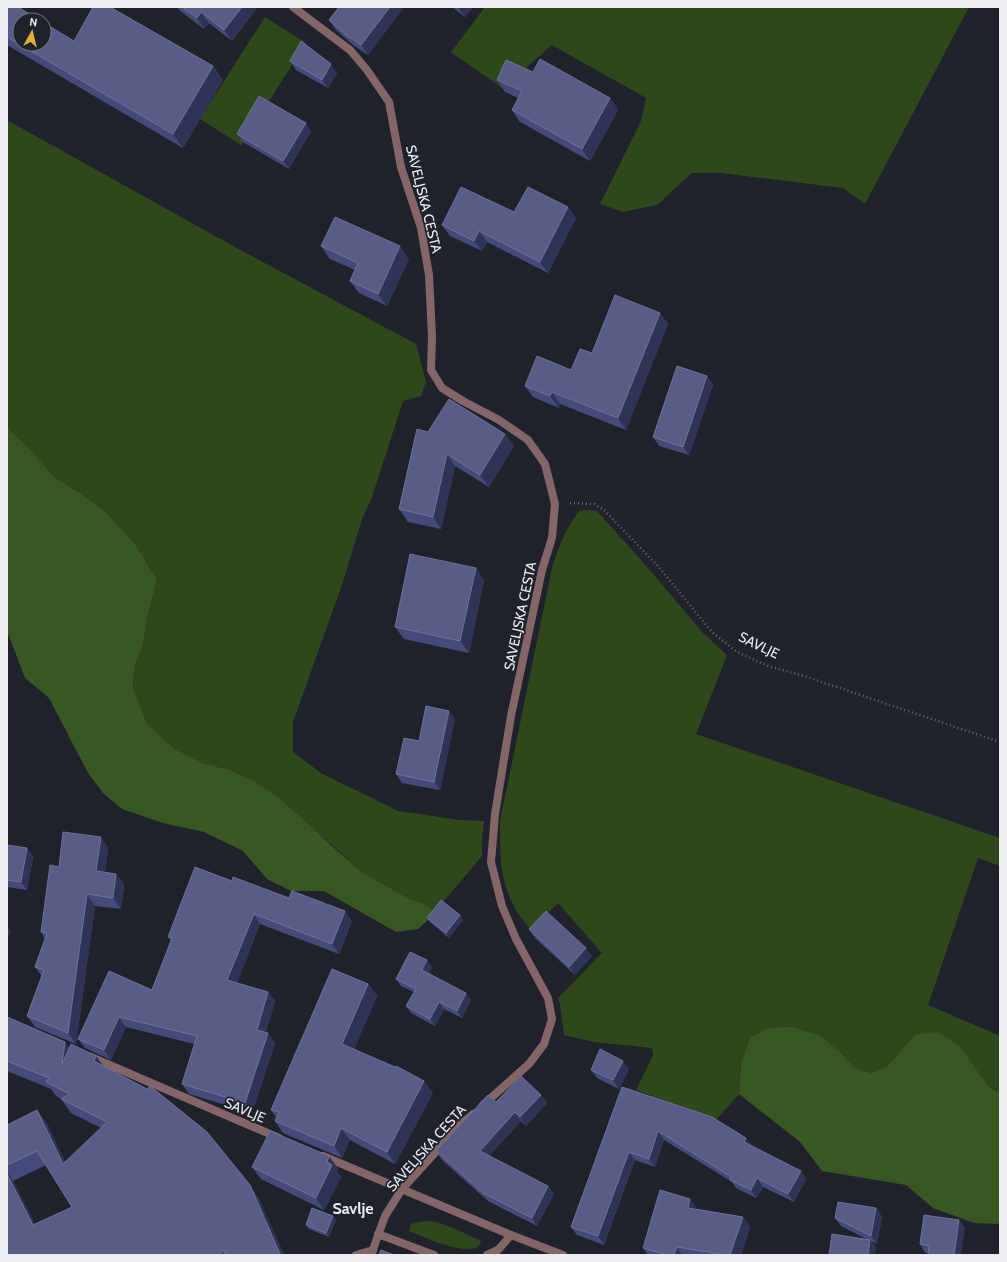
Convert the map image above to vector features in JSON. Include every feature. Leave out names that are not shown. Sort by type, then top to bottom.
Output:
[{"type":"street","name":"SAVELJSKA CESTA","points":[[293,7],[350,50],[368,70],[389,102],[401,168],[421,228],[429,275],[432,336],[431,370],[442,388],[499,420],[528,440],[545,464],[555,504],[552,538],[542,570],[511,716],[495,814],[491,862],[502,906],[516,939],[548,998],[552,1019],[544,1044],[529,1064],[461,1124],[402,1190],[386,1216],[372,1253]]},
{"type":"street","name":"SAVLJE","points":[[84,1054],[138,1079],[286,1141]]},
{"type":"street","points":[[315,1153],[511,1235],[563,1255]]},
{"type":"street","points":[[378,1234],[434,1255]]},
{"type":"street","points":[[487,1255],[498,1250],[511,1235]]},
{"type":"street","points":[[356,1255],[372,1253]]},
{"type":"path","name":"SAVLJE","points":[[555,504],[578,502],[594,504],[604,510],[657,565],[712,632],[737,652],[768,666],[804,676],[1000,742]]},
{"type":"green space","points":[[485,7],[969,7],[865,204],[843,188],[721,173],[692,173],[657,205],[623,212],[600,204],[641,121],[646,98],[552,45],[530,64],[505,90],[451,52]]},
{"type":"green space","points":[[265,17],[306,43],[241,145],[200,119]]},
{"type":"green space","points":[[7,120],[233,246],[416,344],[426,382],[421,396],[403,401],[372,497],[362,519],[343,582],[293,722],[293,752],[321,773],[398,811],[460,820],[484,821],[482,856],[443,902],[437,912],[425,904],[406,897],[362,872],[284,802],[230,770],[203,763],[175,749],[147,724],[133,687],[134,668],[143,646],[148,615],[157,580],[135,544],[106,512],[53,476],[33,452],[10,430],[7,425]]},
{"type":"green space","points":[[7,425],[10,430],[33,452],[53,476],[106,512],[135,544],[157,580],[148,615],[143,646],[134,668],[133,687],[147,724],[175,749],[203,763],[230,770],[257,783],[284,802],[362,872],[406,897],[425,904],[437,912],[418,929],[396,932],[324,891],[291,891],[267,879],[243,851],[204,832],[163,823],[122,809],[103,793],[88,773],[49,698],[25,678],[7,631]]},
{"type":"green space","points":[[579,511],[597,511],[704,634],[727,655],[696,734],[1000,838],[1000,866],[978,858],[928,1005],[1000,1036],[1000,1093],[990,1088],[960,1046],[897,1054],[887,1066],[873,1073],[855,1068],[840,1052],[741,1065],[739,1094],[710,1127],[690,1110],[636,1090],[653,1055],[652,1048],[594,1042],[564,1035],[558,998],[602,953],[558,903],[531,930],[521,918],[508,894],[505,884],[500,853],[500,821],[552,568],[563,538],[574,518]]},
{"type":"green space","points":[[791,1027],[819,1035],[840,1052],[855,1068],[872,1073],[887,1066],[916,1034],[938,1032],[960,1046],[990,1088],[1000,1093],[1000,1224],[974,1223],[933,1208],[906,1185],[822,1171],[800,1142],[739,1094],[741,1064],[750,1038],[768,1028]]},
{"type":"green space","points":[[426,1221],[447,1225],[481,1241],[478,1247],[470,1249],[460,1248],[436,1242],[409,1231],[411,1224]]},
{"type":"building","points":[[7,7],[18,7],[26,12],[12,12],[12,40],[7,37]]},
{"type":"building","points":[[93,7],[110,7],[213,66],[173,134],[33,52],[52,52],[52,28],[74,41]]},
{"type":"building","points":[[182,7],[242,7],[224,30],[201,12],[197,18]]},
{"type":"building","points":[[339,7],[390,7],[361,45],[346,35],[329,20]]},
{"type":"building","points":[[301,41],[331,64],[322,80],[290,61]]},
{"type":"building","points":[[540,59],[610,98],[582,149],[512,110],[522,91],[497,80],[506,60],[533,72]]},
{"type":"building","points":[[259,96],[306,123],[283,161],[237,134]]},
{"type":"building","points":[[461,187],[514,212],[528,187],[568,207],[540,262],[479,231],[474,241],[442,225]]},
{"type":"building","points":[[335,217],[400,246],[378,294],[350,281],[358,263],[321,246]]},
{"type":"building","points":[[615,295],[660,313],[618,418],[552,392],[550,396],[525,386],[537,356],[571,370],[580,349],[592,353]]},
{"type":"building","points":[[677,366],[707,376],[683,447],[653,437]]},
{"type":"building","points":[[449,399],[505,434],[480,475],[447,454],[433,517],[399,509],[417,429],[428,432]]},
{"type":"building","points":[[410,554],[476,568],[460,641],[395,627]]},
{"type":"building","points":[[426,706],[449,711],[434,782],[396,774],[404,738],[419,741]]},
{"type":"building","points":[[63,832],[101,837],[96,871],[116,874],[113,898],[87,894],[68,1033],[27,1016],[44,970],[35,967],[47,933],[41,932],[50,865],[59,867]]},
{"type":"building","points":[[7,845],[27,848],[21,882],[7,880]]},
{"type":"building","points":[[195,867],[232,881],[233,877],[289,898],[292,891],[345,911],[332,944],[254,914],[227,980],[268,992],[257,1030],[268,1033],[245,1103],[182,1084],[197,1036],[119,1017],[104,1050],[78,1039],[109,971],[152,990],[172,938],[168,937]]},
{"type":"building","points":[[441,900],[460,915],[446,933],[427,918]]},
{"type":"building","points":[[546,911],[586,948],[569,967],[529,929]]},
{"type":"building","points":[[410,952],[427,960],[422,970],[466,993],[457,1011],[439,1002],[430,1019],[406,1006],[416,989],[396,979]]},
{"type":"building","points":[[332,969],[368,984],[342,1044],[395,1067],[396,1066],[424,1081],[387,1152],[341,1128],[334,1146],[275,1121],[279,1112],[271,1110]]},
{"type":"building","points":[[7,1017],[65,1042],[62,1064],[71,1044],[96,1056],[94,1061],[147,1089],[150,1086],[207,1132],[250,1185],[280,1254],[226,1255],[224,1250],[218,1255],[7,1255],[7,1174],[33,1225],[72,1207],[37,1151],[7,1165],[7,1125],[37,1110],[63,1164],[107,1122],[61,1099],[70,1094],[46,1082],[49,1078],[7,1061]]},
{"type":"building","points":[[600,1049],[623,1061],[613,1080],[591,1070]]},
{"type":"building","points":[[521,1076],[541,1095],[520,1117],[515,1112],[480,1151],[548,1186],[532,1218],[483,1193],[436,1151],[488,1095],[496,1102]]},
{"type":"building","points":[[622,1087],[712,1117],[746,1138],[744,1142],[801,1171],[788,1194],[757,1178],[751,1190],[730,1180],[731,1177],[658,1131],[649,1159],[629,1152],[598,1236],[571,1227]]},
{"type":"building","points":[[270,1131],[329,1156],[327,1162],[332,1165],[316,1198],[252,1167]]},
{"type":"building","points":[[660,1190],[690,1199],[688,1208],[743,1217],[730,1255],[677,1247],[674,1255],[667,1255],[643,1248]]},
{"type":"building","points":[[838,1202],[876,1208],[871,1236],[835,1218]]},
{"type":"building","points":[[312,1208],[333,1216],[326,1233],[306,1225]]},
{"type":"building","points":[[924,1215],[959,1220],[954,1255],[928,1255],[929,1246],[920,1244]]},
{"type":"building","points":[[832,1234],[870,1240],[868,1255],[829,1255]]},
{"type":"building","points":[[381,1250],[394,1255],[379,1255]]},
{"type":"district","name":"Savlje","points":[[353,1208]]}]
